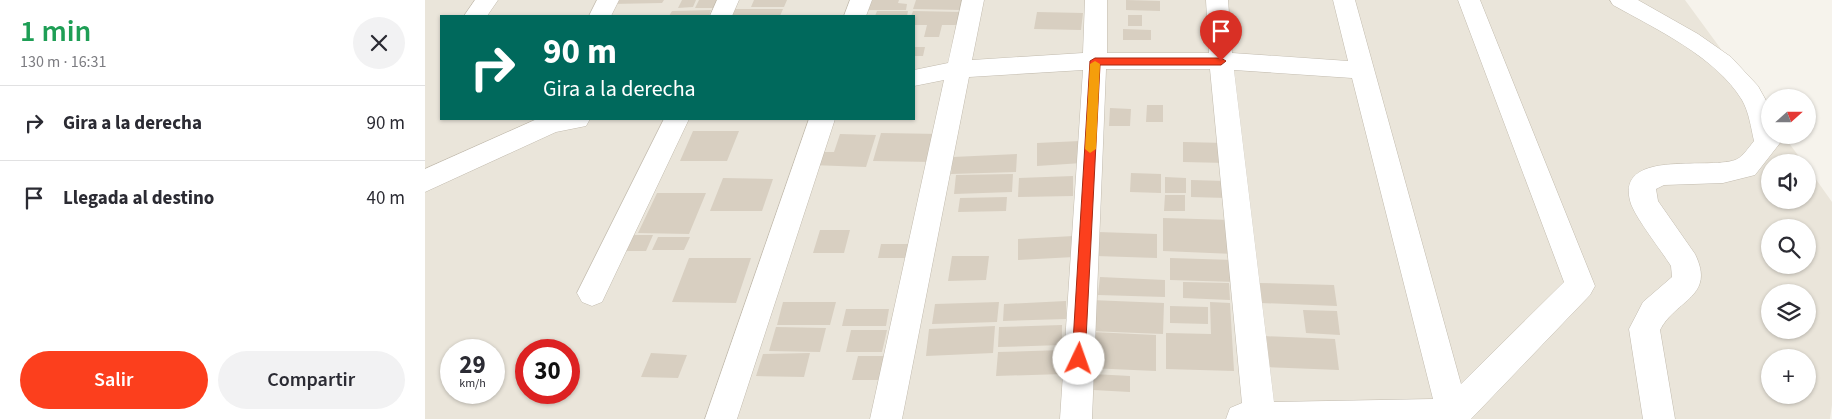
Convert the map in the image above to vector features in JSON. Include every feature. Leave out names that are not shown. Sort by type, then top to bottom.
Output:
[{"type":"street","points":[[476,15],[487,0]]},
{"type":"street","points":[[600,15],[608,0]]},
{"type":"street","points":[[721,15],[728,0]]},
{"type":"street","points":[[855,15],[861,0]]},
{"type":"street","points":[[886,419],[973,0]]},
{"type":"street","points":[[1075,419],[1095,61],[1096,0]]},
{"type":"street","points":[[1217,0],[1221,61],[1259,419]]},
{"type":"street","points":[[1343,0],[1453,416]]},
{"type":"street","points":[[1241,419],[1453,416],[1580,286],[1469,0]]},
{"type":"street","points":[[1621,0],[1691,40],[1719,60],[1750,93],[1761,117],[1767,143],[1746,168],[1723,173],[1660,175],[1642,184],[1645,204],[1685,263],[1687,282],[1653,311],[1645,330],[1659,419]]},
{"type":"street","points":[[915,78],[958,69],[1095,61],[1221,61],[1362,70]]},
{"type":"street","points":[[425,181],[552,121],[564,120]]},
{"type":"street","points":[[593,293],[676,120]]},
{"type":"street","points":[[721,419],[822,120]]},
{"type":"shaded area","points":[[425,0],[1685,0],[1761,104],[1761,144],[1790,144],[1797,154],[1761,154],[1761,209],[1816,209],[1816,179],[1832,202],[1832,405],[1830,419],[425,419]]},
{"type":"building","points":[[614,0],[664,0],[662,3],[612,4]]},
{"type":"building","points":[[682,0],[696,0],[693,7],[678,8]]},
{"type":"building","points":[[699,0],[717,0],[714,8],[695,8]]},
{"type":"building","points":[[754,0],[787,0],[784,7],[751,7]]},
{"type":"building","points":[[866,0],[899,0],[898,3],[907,4],[906,10],[864,10]]},
{"type":"building","points":[[916,0],[963,0],[961,10],[913,9]]},
{"type":"building","points":[[1126,0],[1160,1],[1160,11],[1126,10]]},
{"type":"building","points":[[734,9],[783,9],[780,15],[731,15]]},
{"type":"building","points":[[711,10],[709,15],[670,15],[672,11]]},
{"type":"building","points":[[877,11],[908,11],[907,15],[875,15]]},
{"type":"building","points":[[913,11],[962,12],[959,25],[942,25],[939,37],[924,37],[927,25],[915,25],[915,15],[911,15]]},
{"type":"building","points":[[1037,12],[1083,13],[1081,30],[1034,29]]},
{"type":"building","points":[[1128,15],[1142,15],[1142,26],[1128,26]]},
{"type":"building","points":[[1123,29],[1151,30],[1151,40],[1123,40]]},
{"type":"building","points":[[915,47],[925,47],[923,56],[915,56]]},
{"type":"building","points":[[1147,105],[1163,105],[1163,122],[1146,122]]},
{"type":"building","points":[[1110,108],[1131,109],[1130,126],[1109,126]]},
{"type":"building","points":[[693,131],[739,131],[727,161],[680,161]]},
{"type":"building","points":[[881,133],[940,134],[934,162],[873,161]]},
{"type":"building","points":[[840,134],[876,135],[866,167],[811,165],[816,152],[834,152]]},
{"type":"building","points":[[1080,141],[1082,163],[1037,166],[1037,143]]},
{"type":"building","points":[[1183,142],[1226,143],[1227,163],[1183,162]]},
{"type":"building","points":[[1017,154],[1016,172],[951,174],[953,157]]},
{"type":"building","points":[[1131,173],[1161,174],[1161,193],[1130,192]]},
{"type":"building","points":[[1013,174],[1012,192],[954,194],[956,175]]},
{"type":"building","points":[[1073,176],[1073,196],[1018,197],[1019,178]]},
{"type":"building","points":[[1165,177],[1186,178],[1186,193],[1165,193]]},
{"type":"building","points":[[723,178],[773,179],[762,211],[710,211]]},
{"type":"building","points":[[1191,180],[1226,181],[1227,198],[1191,197]]},
{"type":"building","points":[[657,193],[706,193],[689,234],[638,233]]},
{"type":"building","points":[[1165,195],[1185,195],[1185,211],[1164,211]]},
{"type":"building","points":[[1007,197],[1006,211],[958,212],[960,198]]},
{"type":"building","points":[[1163,218],[1232,220],[1234,254],[1163,251]]},
{"type":"building","points":[[820,230],[850,230],[844,253],[813,253]]},
{"type":"building","points":[[1098,232],[1157,234],[1157,258],[1096,256]]},
{"type":"building","points":[[630,235],[653,235],[646,251],[623,251]]},
{"type":"building","points":[[1074,236],[1074,257],[1018,260],[1018,239]]},
{"type":"building","points":[[658,237],[690,237],[684,250],[652,250]]},
{"type":"building","points":[[881,244],[917,244],[914,258],[878,258]]},
{"type":"building","points":[[952,256],[989,256],[986,280],[948,281]]},
{"type":"building","points":[[689,258],[751,258],[736,303],[672,302]]},
{"type":"building","points":[[1170,258],[1234,260],[1236,282],[1170,280]]},
{"type":"building","points":[[1100,277],[1165,280],[1165,297],[1098,295]]},
{"type":"building","points":[[1183,282],[1229,283],[1230,300],[1183,298]]},
{"type":"building","points":[[1259,283],[1334,285],[1337,306],[1261,303]]},
{"type":"building","points":[[1091,300],[1164,303],[1163,334],[1089,331]]},
{"type":"building","points":[[1066,301],[1066,319],[1003,321],[1004,304]]},
{"type":"building","points":[[783,302],[836,302],[830,325],[777,325]]},
{"type":"building","points":[[999,302],[997,322],[932,324],[935,304]]},
{"type":"building","points":[[1210,302],[1230,303],[1234,371],[1166,369],[1166,333],[1211,334]]},
{"type":"building","points":[[1170,306],[1208,307],[1208,324],[1170,323]]},
{"type":"building","points":[[846,309],[889,309],[886,326],[842,326]]},
{"type":"building","points":[[1303,310],[1337,311],[1340,335],[1306,333]]},
{"type":"building","points":[[1062,325],[1062,345],[998,347],[999,327]]},
{"type":"building","points":[[995,326],[993,353],[926,356],[929,329]]},
{"type":"building","points":[[776,327],[826,328],[820,352],[769,351]]},
{"type":"building","points":[[851,330],[887,330],[882,352],[846,352]]},
{"type":"building","points":[[1092,332],[1156,335],[1156,371],[1089,368]]},
{"type":"building","points":[[1263,336],[1335,339],[1339,370],[1265,367]]},
{"type":"building","points":[[1063,350],[1063,374],[996,376],[998,352]]},
{"type":"building","points":[[651,353],[687,355],[678,378],[641,377]]},
{"type":"building","points":[[810,353],[804,377],[756,376],[763,354]]},
{"type":"building","points":[[858,356],[896,356],[892,380],[852,380]]},
{"type":"building","points":[[1093,374],[1130,376],[1130,392],[1093,390]]},
{"type":"slow traffic","points":[[1090,149],[1095,64]]},
{"type":"route","points":[[1079,359],[1095,61],[1221,61]]}]
